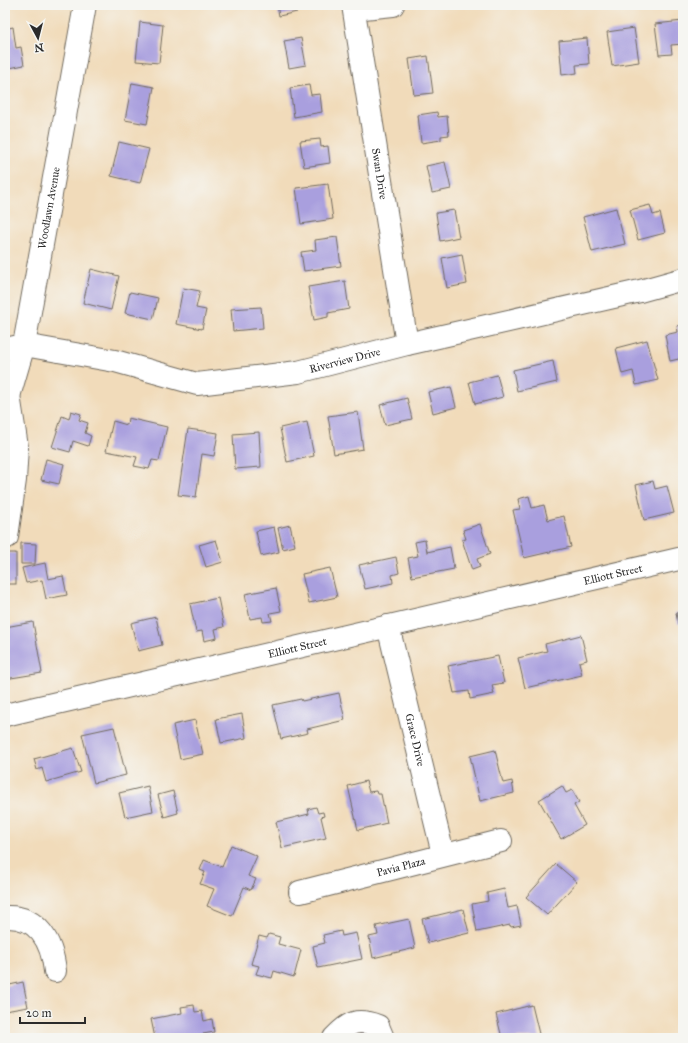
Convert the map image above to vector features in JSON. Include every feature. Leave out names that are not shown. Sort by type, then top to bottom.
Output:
[{"type":"street","name":"Woodlawn Avenue","points":[[7,402],[14,347],[85,5]]},
{"type":"street","points":[[353,7],[393,5]]},
{"type":"street","name":"Swan Drive","points":[[353,7],[407,344]]},
{"type":"street","name":"Riverview Drive","points":[[14,347],[115,361],[197,384],[298,372],[407,344],[640,291],[683,279]]},
{"type":"street","points":[[7,402],[17,447],[15,480],[7,537]]},
{"type":"street","name":"Elliott Street","points":[[5,715],[683,558]]},
{"type":"street","name":"Grace Drive","points":[[388,626],[442,854]]},
{"type":"street","name":"Pavia Plaza","points":[[300,892],[442,854],[501,841]]},
{"type":"street","points":[[5,917],[16,916],[40,928],[53,954],[54,971]]},
{"type":"street","points":[[334,1038],[342,1029],[353,1022],[365,1021],[378,1026],[384,1038]]},
{"type":"building","points":[[277,5],[296,5],[297,12],[279,16]]},
{"type":"building","points":[[683,21],[683,44],[671,45],[672,54],[659,55],[655,24]]},
{"type":"building","points":[[140,22],[163,25],[159,63],[136,61]]},
{"type":"building","points":[[13,27],[16,48],[21,47],[24,65],[5,69],[5,29]]},
{"type":"building","points":[[634,28],[639,62],[612,66],[607,32]]},
{"type":"building","points":[[301,38],[306,65],[289,68],[284,41]]},
{"type":"building","points":[[587,38],[589,64],[576,65],[577,73],[562,75],[559,41]]},
{"type":"building","points":[[428,56],[433,93],[414,95],[409,59]]},
{"type":"building","points":[[132,83],[154,87],[147,124],[125,120]]},
{"type":"building","points":[[309,85],[311,95],[320,94],[322,112],[294,117],[290,88]]},
{"type":"building","points":[[437,112],[438,117],[447,116],[449,135],[441,136],[441,140],[421,143],[418,115]]},
{"type":"building","points":[[320,139],[321,147],[328,146],[330,163],[304,167],[300,141]]},
{"type":"building","points":[[119,142],[149,149],[140,183],[111,176]]},
{"type":"building","points":[[445,162],[451,189],[432,193],[426,166]]},
{"type":"building","points":[[328,184],[333,219],[301,224],[296,188]]},
{"type":"building","points":[[650,205],[653,215],[660,213],[665,233],[638,240],[630,210]]},
{"type":"building","points":[[616,208],[625,244],[592,252],[583,217]]},
{"type":"building","points":[[454,210],[459,237],[440,241],[436,213]]},
{"type":"building","points":[[337,237],[341,266],[304,271],[301,252],[316,250],[315,240]]},
{"type":"building","points":[[462,254],[467,284],[447,288],[442,258]]},
{"type":"building","points":[[91,269],[119,276],[111,310],[83,303]]},
{"type":"building","points":[[345,281],[349,309],[328,313],[328,317],[314,320],[308,287]]},
{"type":"building","points":[[183,288],[200,291],[196,308],[206,310],[202,329],[176,324]]},
{"type":"building","points":[[130,292],[158,298],[153,319],[125,313]]},
{"type":"building","points":[[261,307],[263,328],[233,331],[231,309]]},
{"type":"building","points":[[683,325],[683,358],[670,361],[665,335],[678,332],[677,326]]},
{"type":"building","points":[[647,340],[658,380],[636,385],[633,371],[622,374],[616,348]]},
{"type":"building","points":[[553,361],[557,382],[517,391],[513,370]]},
{"type":"building","points":[[497,375],[503,397],[475,404],[469,382]]},
{"type":"building","points":[[451,387],[456,407],[433,413],[428,392]]},
{"type":"building","points":[[407,398],[412,419],[385,425],[380,405]]},
{"type":"building","points":[[71,411],[81,414],[79,420],[88,423],[85,433],[91,436],[88,446],[73,441],[70,452],[52,447],[62,416],[69,419]]},
{"type":"building","points":[[358,412],[363,449],[334,454],[328,416]]},
{"type":"building","points":[[128,418],[167,427],[159,461],[152,460],[149,469],[134,466],[137,457],[106,451],[113,421],[127,425]]},
{"type":"building","points":[[307,422],[314,456],[287,462],[280,428]]},
{"type":"building","points":[[188,429],[218,433],[214,456],[202,454],[196,497],[178,495]]},
{"type":"building","points":[[259,432],[261,467],[235,469],[233,434]]},
{"type":"building","points":[[46,459],[64,464],[59,484],[41,480]]},
{"type":"building","points":[[653,481],[655,489],[667,486],[674,513],[644,520],[636,485]]},
{"type":"building","points":[[529,496],[532,508],[544,505],[548,520],[564,516],[571,547],[524,558],[513,510],[520,509],[518,499]]},
{"type":"building","points":[[480,524],[490,554],[477,559],[480,567],[472,570],[462,540],[466,539],[463,530]]},
{"type":"building","points":[[290,525],[295,546],[283,549],[278,528]]},
{"type":"building","points":[[274,527],[279,552],[261,556],[256,531]]},
{"type":"building","points":[[216,540],[223,562],[206,567],[199,545]]},
{"type":"building","points":[[425,540],[427,552],[450,547],[454,569],[412,577],[408,558],[418,556],[415,542]]},
{"type":"building","points":[[21,543],[36,544],[35,564],[21,564]]},
{"type":"building","points":[[5,553],[16,553],[16,584],[5,584]]},
{"type":"building","points":[[396,557],[399,573],[392,575],[393,583],[365,589],[359,565]]},
{"type":"building","points":[[45,563],[48,579],[63,576],[67,595],[46,599],[42,580],[26,583],[22,568]]},
{"type":"building","points":[[330,568],[337,597],[309,603],[302,574]]},
{"type":"building","points":[[276,588],[281,611],[270,613],[272,621],[263,622],[262,617],[250,619],[245,594]]},
{"type":"building","points":[[218,598],[224,627],[215,629],[217,638],[204,641],[202,631],[196,632],[190,604]]},
{"type":"building","points":[[683,612],[683,623],[678,624],[676,613]]},
{"type":"building","points":[[156,617],[162,645],[138,651],[131,623]]},
{"type":"building","points":[[33,622],[42,673],[5,679],[5,627]]},
{"type":"building","points":[[581,635],[587,660],[579,662],[582,675],[525,688],[518,658],[547,651],[545,644]]},
{"type":"building","points":[[498,656],[504,683],[492,685],[494,694],[470,699],[469,691],[454,693],[448,666]]},
{"type":"building","points":[[339,693],[345,720],[307,729],[308,733],[281,739],[273,705],[301,699],[302,701]]},
{"type":"building","points":[[242,714],[246,738],[221,743],[216,719]]},
{"type":"building","points":[[195,720],[203,754],[180,759],[173,725]]},
{"type":"building","points":[[114,727],[126,775],[94,783],[82,734]]},
{"type":"building","points":[[73,748],[81,772],[46,782],[42,768],[37,770],[34,759]]},
{"type":"building","points":[[495,750],[503,783],[512,781],[514,793],[480,801],[470,756]]},
{"type":"building","points":[[366,781],[369,792],[376,791],[377,794],[381,794],[387,823],[358,830],[348,786]]},
{"type":"building","points":[[148,786],[153,811],[125,817],[119,793]]},
{"type":"building","points":[[562,786],[566,793],[572,790],[579,802],[574,805],[585,825],[561,839],[539,800]]},
{"type":"building","points":[[173,791],[178,813],[164,817],[158,795]]},
{"type":"building","points":[[316,807],[318,813],[323,812],[324,816],[321,817],[326,838],[282,848],[276,822],[309,814],[308,809]]},
{"type":"building","points":[[231,845],[257,856],[248,876],[256,879],[251,890],[244,887],[232,916],[207,906],[214,889],[200,884],[205,872],[200,870],[204,860],[222,867]]},
{"type":"building","points":[[556,864],[577,882],[547,915],[526,897]]},
{"type":"building","points":[[504,889],[508,908],[517,906],[521,925],[511,927],[510,925],[477,932],[472,904],[488,901],[487,893]]},
{"type":"building","points":[[463,909],[469,933],[428,943],[422,919]]},
{"type":"building","points":[[409,919],[415,948],[373,958],[369,937],[378,935],[376,926]]},
{"type":"building","points":[[341,931],[342,936],[356,933],[362,959],[318,968],[313,946],[325,943],[323,935]]},
{"type":"building","points":[[269,934],[280,937],[278,944],[301,950],[294,977],[274,971],[272,978],[256,974],[259,966],[251,964],[259,936],[267,938]]},
{"type":"building","points":[[23,982],[28,1007],[5,1011],[5,986]]},
{"type":"building","points":[[194,1005],[195,1012],[202,1011],[204,1021],[212,1019],[214,1032],[203,1034],[204,1038],[155,1038],[151,1019],[182,1013],[181,1007]]},
{"type":"building","points":[[532,1005],[540,1038],[502,1038],[496,1014]]},
{"type":"building","points":[[366,1026],[369,1038],[349,1038]]}]
